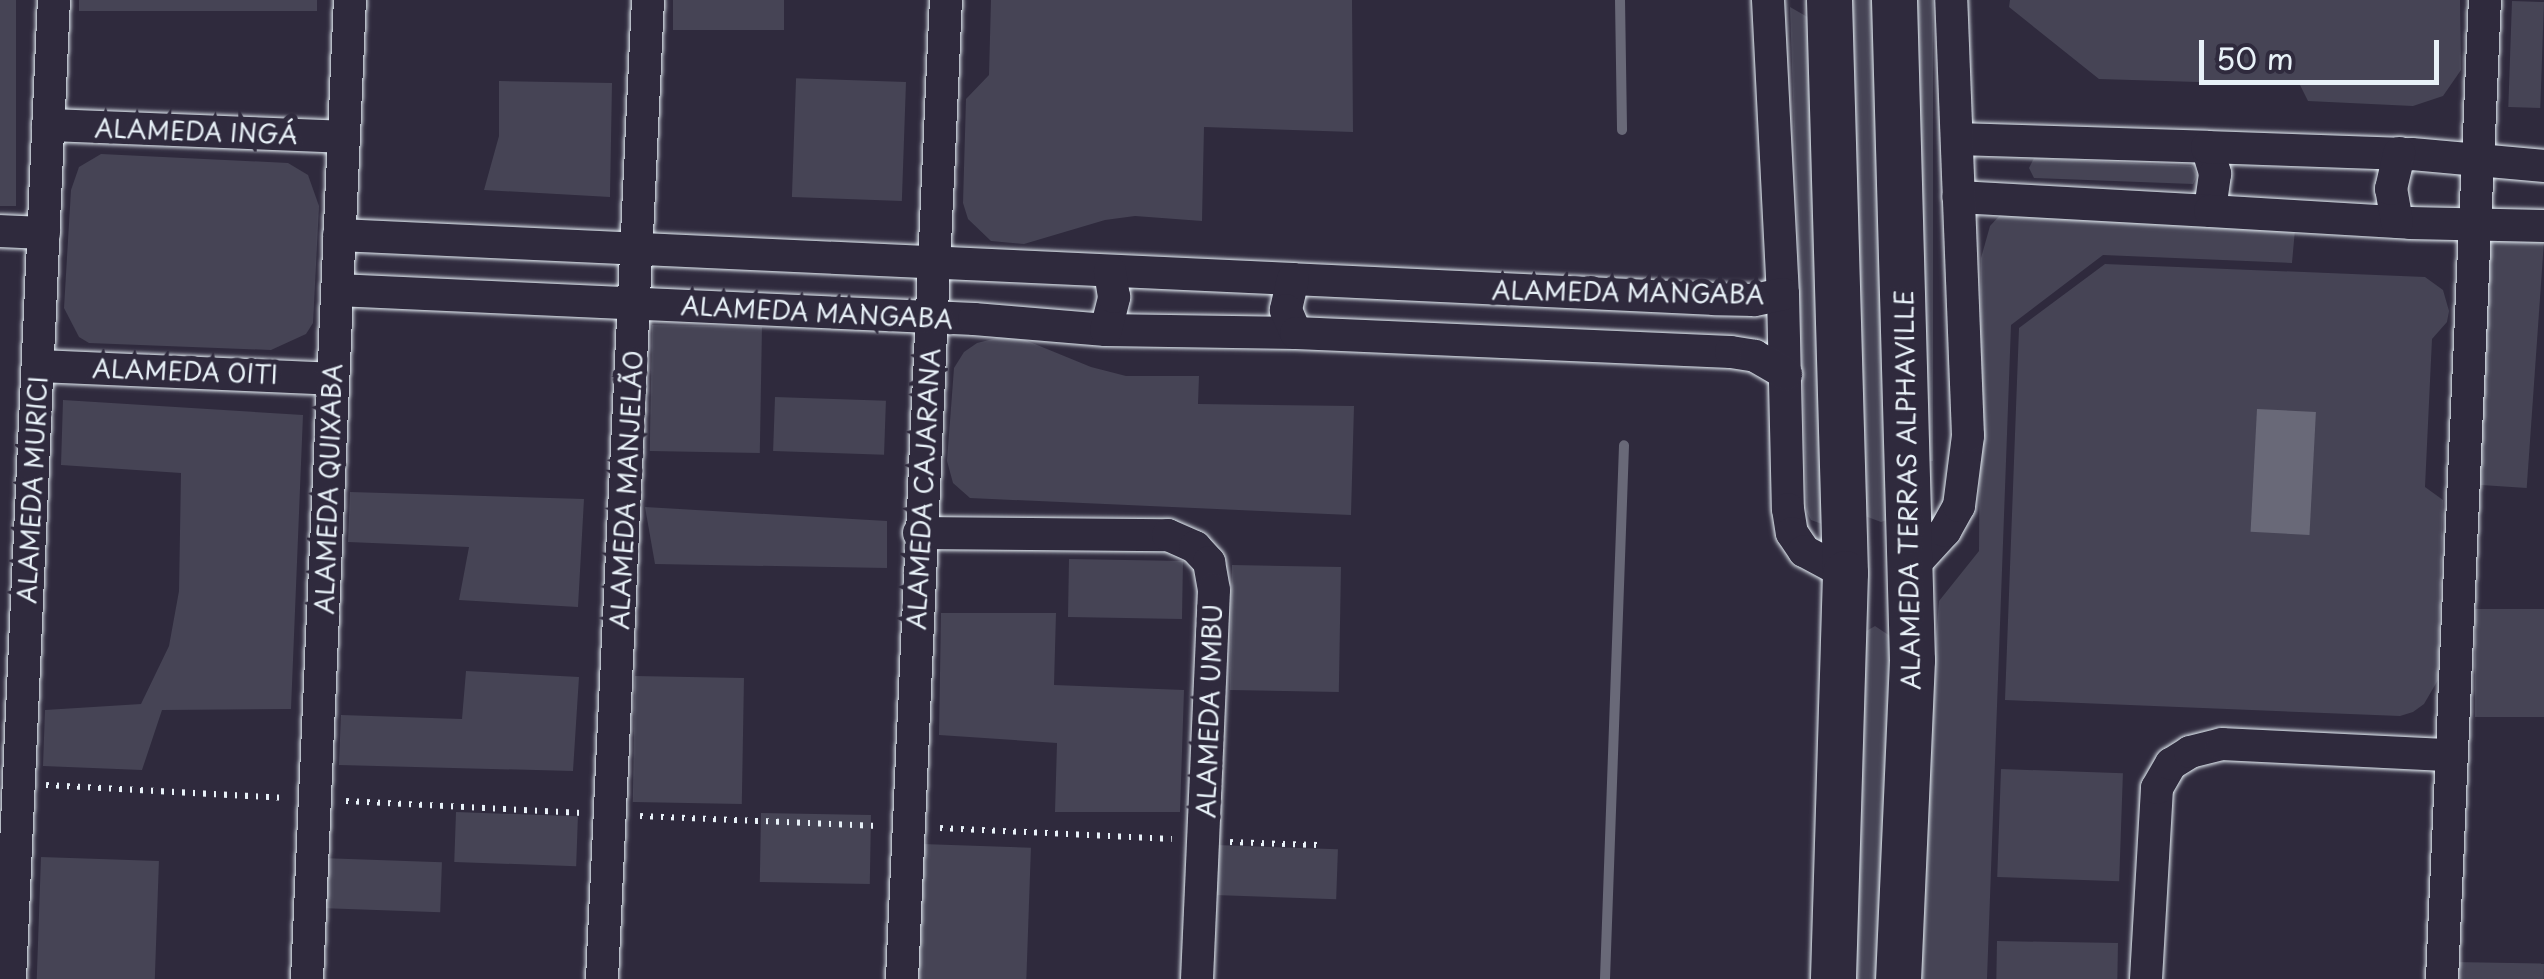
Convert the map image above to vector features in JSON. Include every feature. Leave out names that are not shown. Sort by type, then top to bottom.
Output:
[{"type":"street","name":"ALAMEDA MURICI","points":[[10,979],[54,0]]},
{"type":"street","name":"ALAMEDA QUIXABA","points":[[307,979],[350,0]]},
{"type":"street","name":"ALAMEDA MANJELÃO","points":[[602,979],[648,0]]},
{"type":"street","name":"ALAMEDA CAJARANA","points":[[902,979],[919,532],[946,0]]},
{"type":"street","points":[[1768,0],[1784,294],[1785,480],[1792,533],[1804,551],[1845,573],[1910,568],[1952,518],[1966,471],[1951,0]]},
{"type":"street","points":[[1828,0],[1845,573],[1834,979]]},
{"type":"street","name":"ALAMEDA TERRAS ALPHAVILLE","points":[[1894,0],[1912,660],[1898,979]]},
{"type":"street","points":[[2442,979],[2486,0]]},
{"type":"street","name":"ALAMEDA INGÁ","points":[[48,126],[344,136]]},
{"type":"street","points":[[1956,139],[2399,153],[2544,166]]},
{"type":"street","points":[[2207,147],[2214,174],[2210,211]]},
{"type":"street","points":[[2396,222],[2391,189],[2399,153]]},
{"type":"street","points":[[1958,198],[2396,222],[2544,226]]},
{"type":"street","points":[[0,231],[44,233]]},
{"type":"street","name":"ALAMEDA MANGABA","points":[[340,235],[1734,300],[1784,294]]},
{"type":"street","points":[[1106,330],[1114,297],[1110,270]]},
{"type":"street","points":[[1293,279],[1286,310],[1296,333]]},
{"type":"street","name":"ALAMEDA MANGABA","points":[[338,290],[1106,330],[1296,333],[1730,352],[1755,356],[1786,374]]},
{"type":"street","name":"ALAMEDA OITI","points":[[38,366],[333,379]]},
{"type":"street","name":"ALAMEDA UMBU","points":[[919,532],[1168,535],[1196,548],[1209,562],[1214,590],[1197,979]]},
{"type":"street","points":[[2146,979],[2157,788],[2171,764],[2190,752],[2222,744],[2450,755]]},
{"type":"path","points":[[19,784],[1318,845]]},
{"type":"shaded area","points":[[0,0],[16,0],[16,206],[0,206]]},
{"type":"shaded area","points":[[79,0],[317,0],[317,11],[79,11]]},
{"type":"shaded area","points":[[673,0],[784,0],[784,30],[673,30]]},
{"type":"shaded area","points":[[991,0],[1352,0],[1353,132],[1204,127],[1202,221],[1135,216],[1105,220],[1024,244],[991,241],[968,219],[963,203],[966,99],[989,75]]},
{"type":"shaded area","points":[[1847,0],[1879,0],[1887,520],[1881,522],[1865,516]]},
{"type":"shaded area","points":[[1909,0],[1933,0],[1933,461],[1909,461]]},
{"type":"shaded area","points":[[2010,0],[2460,0],[2461,70],[2443,96],[2413,106],[2308,101],[2300,85],[2099,79],[2009,7]]},
{"type":"shaded area","points":[[2512,1],[2544,2],[2540,108],[2508,107]]},
{"type":"shaded area","points":[[1790,7],[1818,23],[1822,524],[1811,520],[1807,512]]},
{"type":"shaded area","points":[[796,78],[906,82],[902,201],[792,197]]},
{"type":"shaded area","points":[[499,81],[612,83],[610,197],[484,190],[499,136]]},
{"type":"shaded area","points":[[101,154],[288,163],[308,175],[319,206],[313,323],[306,334],[271,350],[89,343],[79,337],[64,308],[71,190],[79,167]]},
{"type":"shaded area","points":[[2034,158],[2192,166],[2197,175],[2193,184],[2034,178],[2029,168]]},
{"type":"shaded area","points":[[2001,214],[2296,218],[2292,263],[2103,255],[2011,325],[1987,979],[1909,979],[1939,601],[1979,551],[1981,258],[1990,226]]},
{"type":"shaded area","points":[[2491,239],[2544,243],[2527,488],[2474,484]]},
{"type":"shaded area","points":[[2105,264],[2425,277],[2443,290],[2449,311],[2447,322],[2432,339],[2425,487],[2443,500],[2438,680],[2424,704],[2413,712],[2400,716],[2005,700],[2019,328]]},
{"type":"shaded area","points":[[652,325],[762,327],[760,453],[650,451]]},
{"type":"shaded area","points":[[1001,337],[1025,340],[1091,367],[1126,376],[1199,376],[1198,404],[1354,406],[1351,515],[970,498],[953,483],[947,461],[954,368],[964,352],[977,343]]},
{"type":"shaded area","points":[[775,397],[886,401],[884,455],[773,451]]},
{"type":"shaded area","points":[[63,400],[303,415],[291,709],[162,710],[142,770],[43,766],[45,710],[141,704],[169,646],[179,591],[181,473],[61,465]]},
{"type":"shaded area","points":[[350,492],[584,499],[578,607],[459,600],[469,547],[348,542]]},
{"type":"shaded area","points":[[645,507],[887,521],[887,568],[655,564]]},
{"type":"shaded area","points":[[1069,559],[1183,561],[1182,619],[1068,617]]},
{"type":"shaded area","points":[[1232,565],[1341,567],[1339,692],[1230,690]]},
{"type":"shaded area","points":[[2475,609],[2544,609],[2544,717],[2475,717]]},
{"type":"shaded area","points":[[941,613],[1056,613],[1054,685],[1184,690],[1180,812],[1055,812],[1057,743],[939,735]]},
{"type":"shaded area","points":[[1875,626],[1890,636],[1877,979],[1846,979],[1863,633]]},
{"type":"shaded area","points":[[466,671],[579,677],[573,771],[339,765],[341,715],[462,719]]},
{"type":"shaded area","points":[[635,676],[744,678],[742,804],[633,802]]},
{"type":"shaded area","points":[[2001,769],[2123,773],[2119,881],[1997,877]]},
{"type":"shaded area","points":[[456,812],[578,816],[576,866],[454,862]]},
{"type":"shaded area","points":[[761,813],[871,815],[870,884],[760,882]]},
{"type":"shaded area","points":[[922,844],[1031,848],[1026,979],[917,979]]},
{"type":"shaded area","points":[[1216,845],[1338,849],[1336,899],[1214,895]]},
{"type":"shaded area","points":[[41,857],[159,861],[155,979],[37,979]]},
{"type":"shaded area","points":[[321,858],[442,862],[440,912],[319,908]]},
{"type":"shaded area","points":[[1997,941],[2118,943],[2117,979],[1996,979]]},
{"type":"shaded area","points":[[2453,962],[2544,964],[2544,979],[2453,979]]},
{"type":"water","points":[[2257,409],[2316,412],[2309,535],[2251,532]]},
{"type":"waterway","points":[[1620,0],[1622,130]]},
{"type":"waterway","points":[[1605,979],[1624,445]]}]
